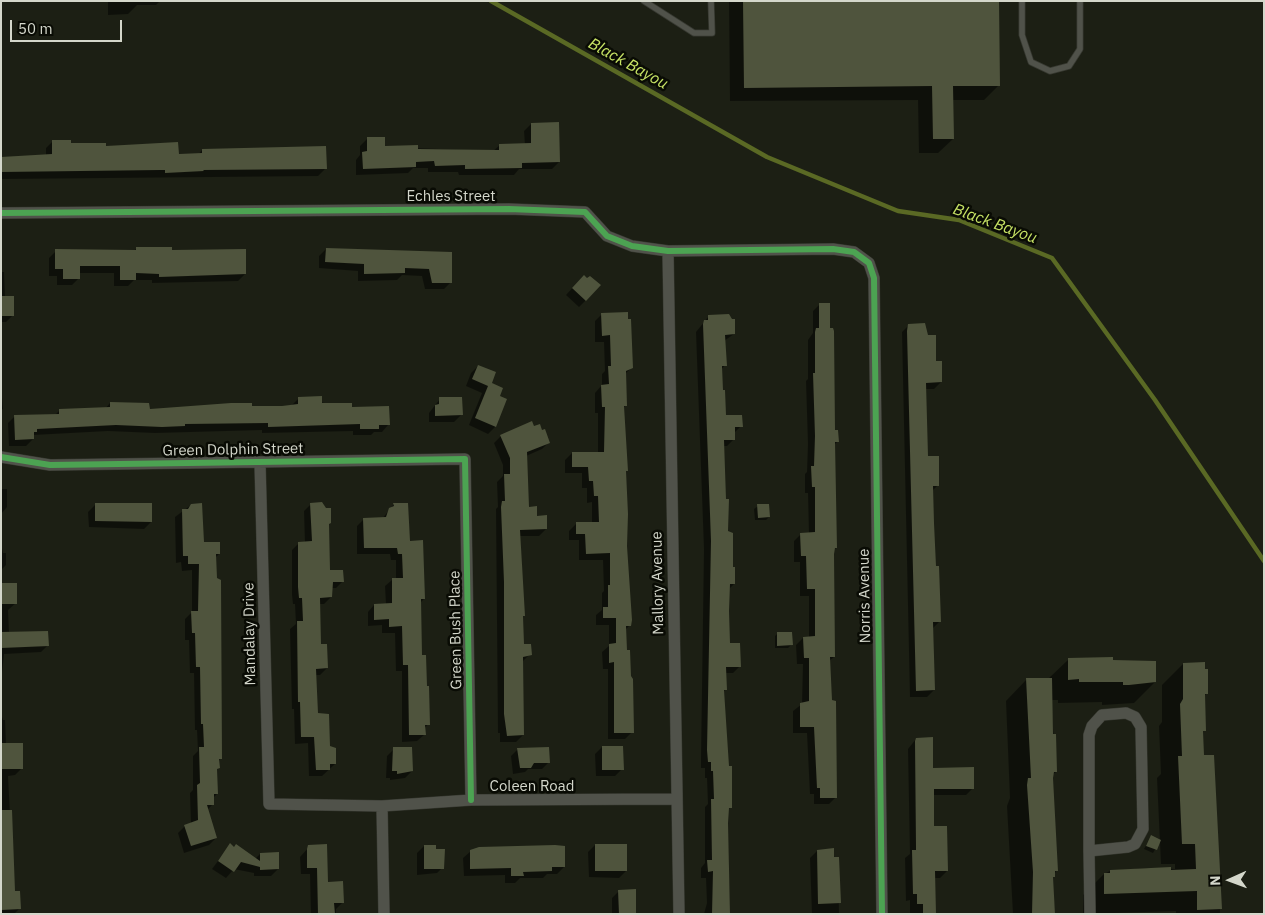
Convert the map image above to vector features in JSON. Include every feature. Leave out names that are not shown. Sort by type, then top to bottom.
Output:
[{"type":"street","name":"Echles Street","points":[[1,213],[508,209],[585,212],[607,236],[632,246],[668,251],[833,249],[854,252],[869,263],[874,278]]},
{"type":"street","name":"Mallory Avenue","points":[[668,251],[679,914]]},
{"type":"street","name":"Norris Avenue","points":[[874,278],[882,914]]},
{"type":"street","name":"Green Dolphin Street","points":[[1,458],[50,465],[465,459]]},
{"type":"street","name":"Green Bush Place","points":[[465,459],[471,800]]},
{"type":"street","name":"Mandalay Drive","points":[[260,463],[269,804]]},
{"type":"street","points":[[1089,851],[1128,847],[1135,844],[1143,829],[1141,727],[1135,718],[1126,713],[1102,715],[1092,726],[1089,735],[1089,851],[1090,914]]},
{"type":"street","name":"Coleen Road","points":[[269,804],[382,806],[471,800],[676,799]]},
{"type":"street","points":[[382,806],[384,914]]},
{"type":"lane","points":[[644,1],[694,33],[712,33],[712,1]]},
{"type":"lane","points":[[1022,1],[1022,35],[1031,62],[1050,71],[1069,66],[1080,49],[1080,1]]},
{"type":"building","points":[[743,1],[999,1],[1000,86],[953,86],[954,139],[933,139],[932,86],[744,88]]},
{"type":"building","points":[[559,122],[560,162],[522,163],[522,168],[465,169],[465,165],[435,166],[434,161],[416,162],[416,167],[363,169],[362,152],[367,151],[367,137],[385,137],[385,146],[418,145],[418,149],[499,150],[499,144],[531,143],[531,123]]},
{"type":"building","points":[[52,140],[71,140],[71,143],[106,143],[106,146],[178,142],[179,154],[202,153],[202,149],[326,146],[327,169],[203,170],[165,173],[165,170],[1,172],[1,157],[52,154]]},
{"type":"building","points":[[136,247],[172,247],[172,250],[246,249],[246,274],[159,277],[159,274],[136,273],[136,280],[120,280],[120,266],[80,266],[80,279],[63,279],[63,269],[55,269],[55,249],[136,250]]},
{"type":"building","points":[[326,248],[452,252],[452,283],[432,283],[429,269],[405,268],[405,273],[364,274],[364,264],[325,262]]},
{"type":"building","points":[[584,275],[587,278],[590,276],[601,285],[586,301],[572,288]]},
{"type":"building","points":[[1,296],[14,296],[14,316],[1,316]]},
{"type":"building","points":[[819,303],[830,303],[830,328],[833,328],[834,331],[835,430],[838,430],[839,442],[835,442],[837,548],[835,548],[834,554],[835,657],[830,657],[832,700],[836,701],[837,798],[820,798],[820,788],[817,788],[814,727],[800,727],[800,703],[809,701],[809,658],[804,658],[803,637],[815,636],[815,589],[807,589],[806,556],[801,556],[800,533],[815,532],[815,487],[812,487],[811,466],[814,466],[813,373],[815,373],[815,332],[816,328],[819,328]]},
{"type":"building","points":[[628,312],[628,319],[631,319],[633,368],[626,371],[627,406],[624,406],[628,471],[626,471],[627,546],[632,620],[631,626],[626,626],[627,650],[630,650],[631,676],[633,679],[634,733],[614,733],[614,662],[609,663],[609,644],[616,643],[616,618],[603,618],[603,607],[608,607],[610,553],[586,554],[585,534],[576,534],[576,522],[599,522],[598,496],[594,496],[593,481],[589,481],[588,467],[572,467],[572,452],[604,452],[605,407],[602,407],[601,385],[609,384],[608,366],[611,366],[610,335],[602,336],[601,313]]},
{"type":"building","points":[[729,314],[732,319],[735,319],[735,334],[725,335],[727,366],[722,366],[726,415],[742,415],[743,427],[735,427],[735,440],[724,440],[726,499],[729,499],[728,531],[733,533],[733,567],[735,567],[735,584],[730,584],[730,643],[740,643],[741,667],[726,667],[727,690],[724,690],[729,766],[732,766],[732,808],[729,808],[728,823],[730,914],[712,914],[713,871],[708,872],[707,860],[712,860],[711,799],[714,799],[713,771],[711,771],[711,762],[708,762],[707,750],[711,541],[703,324],[704,320],[708,320],[708,315]]},
{"type":"building","points":[[925,323],[928,335],[936,335],[936,361],[942,361],[942,382],[926,383],[928,456],[939,456],[939,486],[933,486],[936,566],[939,566],[941,622],[933,622],[935,690],[916,691],[907,331],[908,324]]},
{"type":"building","points":[[478,365],[496,372],[492,383],[503,388],[500,396],[507,399],[496,427],[475,418],[488,386],[472,379]]},
{"type":"building","points":[[322,396],[322,403],[352,403],[352,407],[389,406],[390,425],[379,425],[379,429],[360,429],[360,424],[268,427],[268,423],[185,424],[185,426],[162,427],[116,425],[37,429],[37,432],[34,432],[34,439],[15,440],[14,415],[59,414],[59,409],[110,407],[110,402],[149,403],[150,409],[231,403],[252,403],[252,406],[282,406],[298,404],[298,397]]},
{"type":"building","points":[[439,397],[462,397],[463,415],[435,416],[435,405],[439,404]]},
{"type":"building","points":[[532,421],[534,426],[540,424],[542,430],[545,429],[550,443],[527,452],[529,507],[537,506],[537,516],[547,515],[547,529],[520,530],[525,616],[523,616],[524,644],[531,644],[532,655],[523,657],[524,735],[507,736],[504,714],[504,582],[501,507],[502,501],[505,501],[504,474],[510,474],[510,458],[500,435]]},
{"type":"building","points":[[322,502],[326,508],[331,508],[331,523],[329,524],[330,570],[343,570],[344,582],[333,582],[332,597],[320,598],[321,644],[327,644],[328,668],[316,669],[318,713],[329,714],[330,746],[336,748],[336,764],[330,764],[330,770],[316,770],[314,737],[301,737],[300,702],[298,702],[297,621],[303,621],[302,598],[299,598],[298,587],[298,542],[312,541],[310,503]]},
{"type":"building","points":[[95,503],[152,503],[152,522],[95,521]]},
{"type":"building","points":[[202,503],[204,542],[220,542],[220,554],[216,554],[217,578],[221,580],[222,759],[219,759],[220,768],[217,769],[218,794],[214,794],[214,805],[207,805],[217,838],[191,846],[184,825],[198,820],[199,747],[204,747],[203,724],[201,724],[200,667],[196,667],[195,633],[192,633],[191,611],[198,611],[199,564],[188,564],[188,556],[183,556],[182,509],[188,509],[191,504]]},
{"type":"building","points":[[393,503],[408,503],[410,541],[423,540],[425,599],[421,599],[422,655],[426,655],[430,725],[425,725],[426,735],[409,735],[408,665],[403,665],[402,626],[389,627],[389,619],[374,620],[374,604],[392,603],[392,578],[403,578],[402,554],[398,554],[397,548],[364,548],[363,518],[386,517],[389,508],[394,506]]},
{"type":"building","points":[[757,504],[769,504],[770,517],[758,518]]},
{"type":"building","points":[[2,583],[17,583],[17,604],[2,604]]},
{"type":"building","points":[[48,631],[49,646],[1,648],[1,632]]},
{"type":"building","points":[[777,632],[792,632],[793,645],[777,646]]},
{"type":"building","points":[[1113,657],[1113,660],[1156,661],[1156,682],[1123,685],[1123,682],[1079,682],[1079,679],[1068,680],[1068,658]]},
{"type":"building","points":[[1205,662],[1205,669],[1208,669],[1208,694],[1205,694],[1206,731],[1203,731],[1204,755],[1214,755],[1222,909],[1197,910],[1197,891],[1104,894],[1104,873],[1110,873],[1110,870],[1171,867],[1171,870],[1196,869],[1195,844],[1182,844],[1178,756],[1182,756],[1180,704],[1183,699],[1183,663]]},
{"type":"building","points":[[1026,678],[1052,678],[1053,734],[1056,734],[1057,772],[1054,772],[1053,778],[1058,871],[1055,871],[1055,877],[1053,877],[1055,914],[1032,914],[1033,872],[1027,785],[1028,778],[1031,778]]},
{"type":"building","points":[[933,737],[933,768],[974,767],[974,789],[934,789],[934,826],[947,826],[948,871],[935,871],[936,914],[923,914],[923,904],[917,904],[917,894],[913,894],[912,850],[916,850],[915,741],[916,738]]},
{"type":"building","points":[[1,743],[23,743],[23,769],[1,769]]},
{"type":"building","points":[[602,746],[623,746],[624,770],[602,770]]},
{"type":"building","points":[[393,747],[412,747],[413,771],[397,774],[397,771],[392,771]]},
{"type":"building","points":[[549,747],[550,763],[534,763],[531,768],[520,768],[517,748]]},
{"type":"building","points":[[1,810],[12,810],[15,891],[20,891],[21,909],[1,910]]},
{"type":"building","points":[[1151,835],[1161,840],[1157,850],[1146,846]]},
{"type":"building","points":[[230,843],[234,847],[236,844],[260,861],[260,853],[279,852],[279,869],[260,870],[260,867],[241,862],[234,872],[218,861]]},
{"type":"building","points":[[327,844],[328,882],[343,881],[344,903],[334,903],[335,914],[318,914],[317,868],[307,868],[307,849],[308,845]]},
{"type":"building","points":[[595,844],[627,844],[627,871],[595,871]]},
{"type":"building","points":[[424,845],[436,845],[436,849],[445,849],[444,869],[424,869]]},
{"type":"building","points":[[565,846],[565,867],[552,867],[552,871],[523,872],[524,876],[511,876],[511,868],[470,869],[470,850],[479,847]]},
{"type":"building","points":[[834,848],[834,857],[839,857],[841,903],[818,904],[817,850]]},
{"type":"building","points":[[636,889],[636,914],[619,914],[618,890]]},
{"type":"waterway","name":"Black Bayou","points":[[491,1],[767,157],[898,211],[959,220],[1052,258],[1155,400],[1264,561]]},
{"type":"cycle path","points":[[1,213],[509,209],[585,212],[607,236],[632,246],[668,251],[833,249],[854,252],[869,263],[874,278],[882,914]]},
{"type":"cycle path","points":[[1,457],[50,465],[465,459],[471,800]]}]
